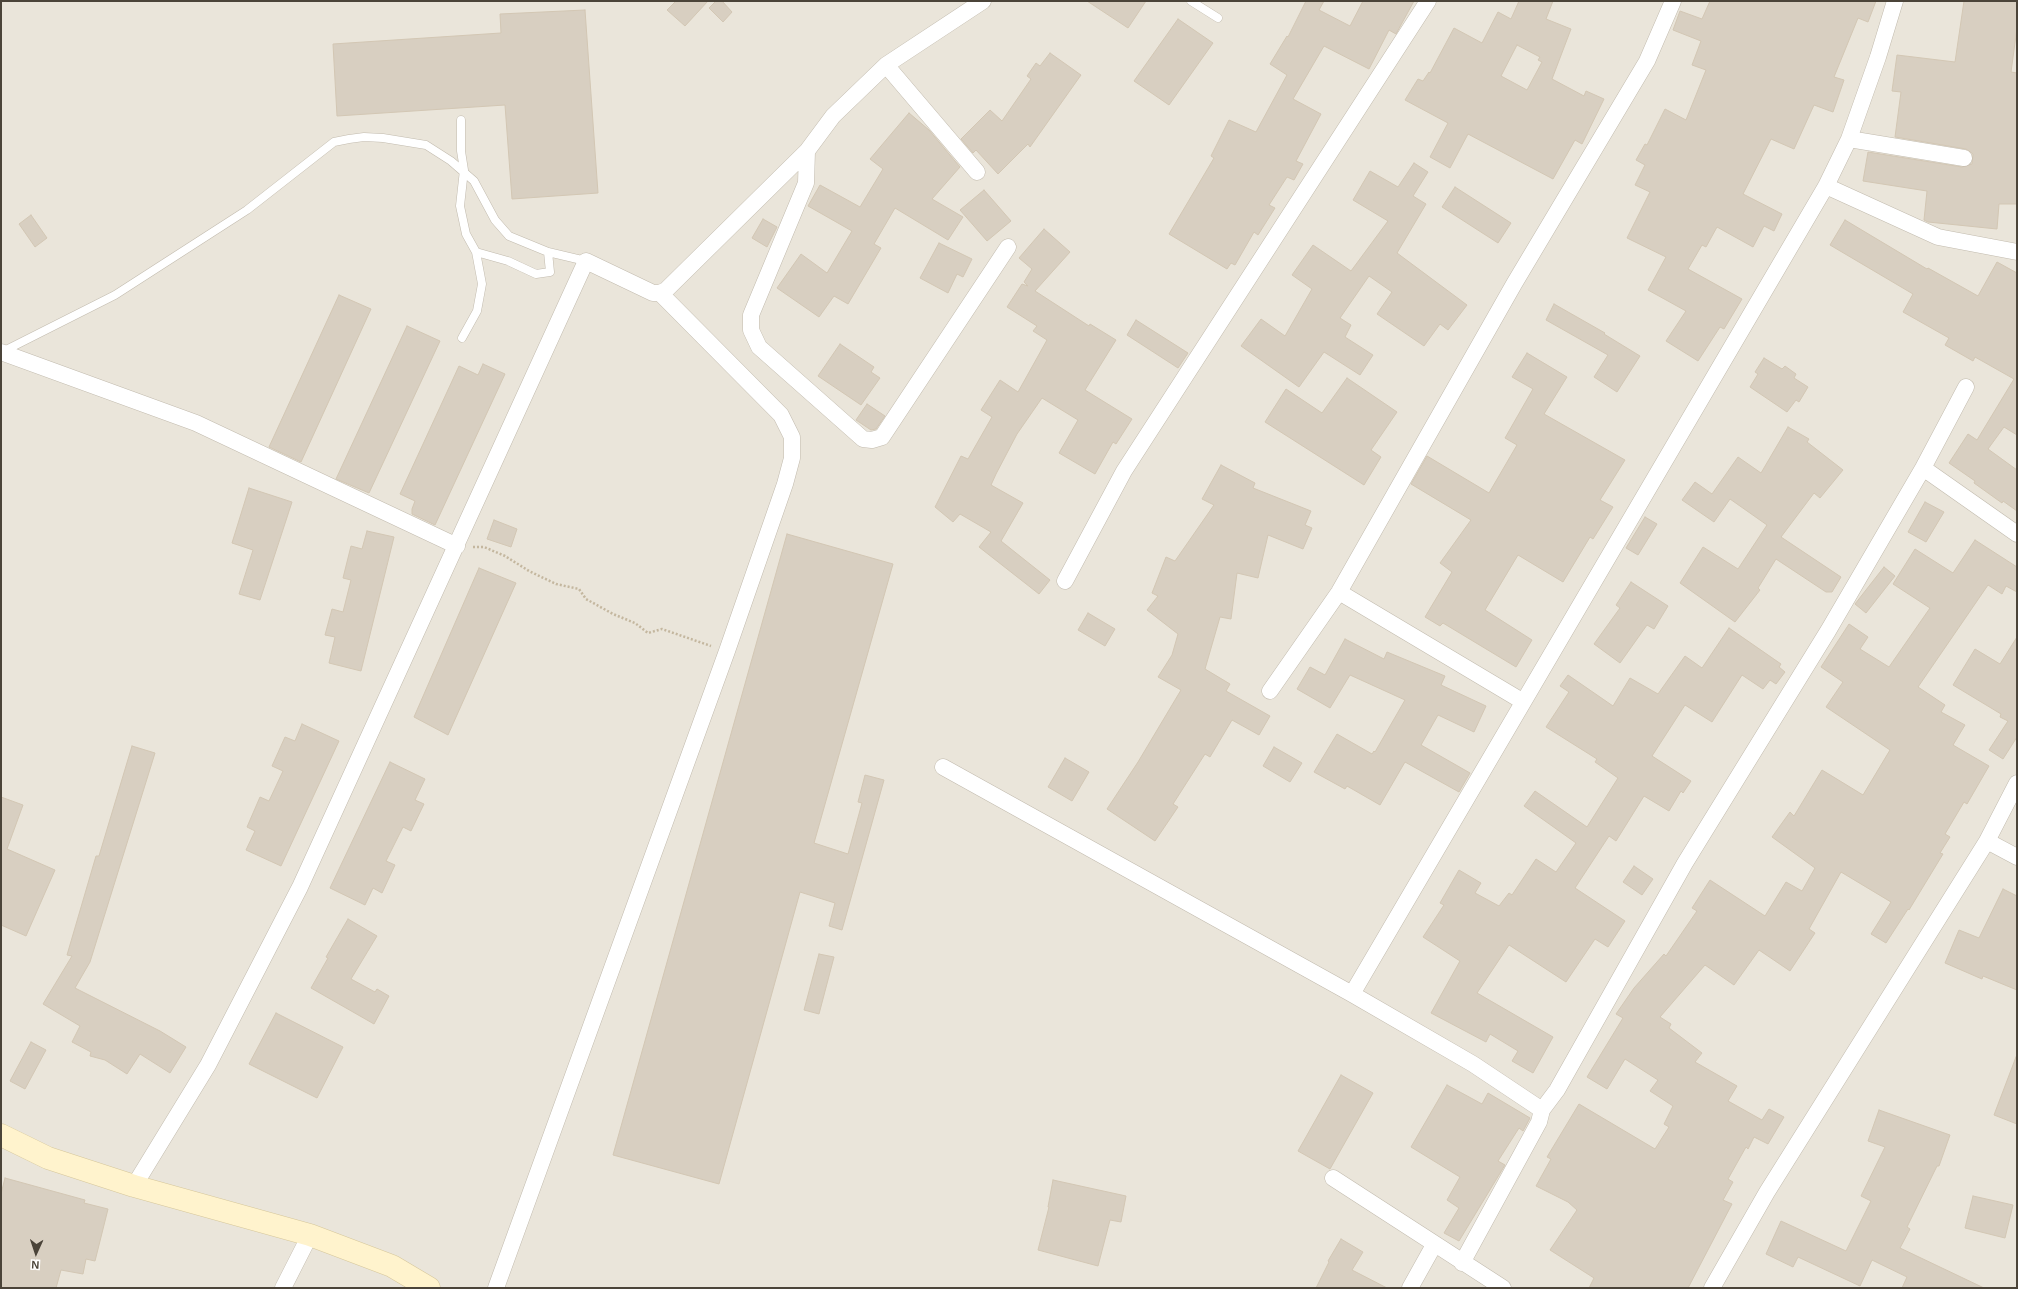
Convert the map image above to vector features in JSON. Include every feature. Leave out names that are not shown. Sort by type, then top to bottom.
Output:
[{"type":"street","points":[[134,1186],[208,1065],[300,887],[586,261],[653,293],[660,293],[666,290],[807,151],[833,116],[886,65],[983,1]]},
{"type":"street","points":[[1064,581],[1124,471],[1428,1]]},
{"type":"street","points":[[1270,691],[1338,592],[1514,284],[1647,61],[1673,1]]},
{"type":"street","points":[[1352,994],[1522,701],[1826,186],[1849,139],[1895,1]]},
{"type":"street","points":[[886,65],[977,172]]},
{"type":"street","points":[[1849,139],[1964,158]]},
{"type":"street","points":[[807,151],[806,183],[751,315],[751,330],[759,347],[863,439],[872,440],[882,437],[1008,247]]},
{"type":"street","points":[[1826,186],[1938,237],[2017,252]]},
{"type":"street","points":[[496,1288],[727,651],[785,484],[792,458],[792,437],[781,415],[660,293]]},
{"type":"street","points":[[1,352],[196,423],[457,546]]},
{"type":"street","points":[[1462,1263],[1539,1122],[1542,1110],[1557,1090],[1685,863],[1828,631],[1923,468],[1966,387]]},
{"type":"street","points":[[1923,468],[2017,534]]},
{"type":"street","points":[[1338,592],[1522,701]]},
{"type":"street","points":[[943,767],[1352,994],[1473,1064],[1542,1110]]},
{"type":"street","points":[[1712,1288],[1767,1192],[1986,841],[2017,783]]},
{"type":"street","points":[[1986,841],[2017,857]]},
{"type":"street","points":[[1,1135],[48,1158],[134,1186],[310,1235],[392,1266],[430,1288]]},
{"type":"street","points":[[1333,1178],[1434,1245],[1504,1288]]},
{"type":"street","points":[[282,1288],[310,1235]]},
{"type":"street","points":[[1410,1288],[1434,1245]]},
{"type":"lane","points":[[1190,1],[1218,18]]},
{"type":"lane","points":[[461,120],[461,151],[464,170],[460,206],[466,234],[476,252],[482,284],[477,311],[462,338]]},
{"type":"lane","points":[[1,352],[115,296],[247,210],[334,142],[364,137],[404,140],[426,145],[464,170],[474,181],[488,210],[501,229],[519,242],[548,252],[586,261]]},
{"type":"lane","points":[[476,252],[508,261],[536,274],[550,272],[548,252]]},
{"type":"path","points":[[457,546],[484,547],[505,556],[556,584],[579,589],[586,599],[613,614],[635,623],[648,633],[662,629],[727,651]]},
{"type":"shaded area","points":[[1,1],[2017,1],[2017,1288],[1,1288]]},
{"type":"building","points":[[676,1],[708,1],[685,26],[667,10]]},
{"type":"building","points":[[716,1],[722,1],[732,12],[723,22],[709,8]]},
{"type":"building","points":[[1087,1],[1146,1],[1128,28]]},
{"type":"building","points":[[1306,1],[1324,1],[1319,10],[1350,26],[1363,1],[1414,1],[1396,34],[1389,30],[1369,69],[1324,46],[1293,99],[1321,114],[1296,161],[1303,164],[1294,180],[1287,177],[1269,205],[1275,208],[1258,235],[1254,232],[1235,265],[1231,263],[1227,269],[1169,234],[1214,158],[1211,156],[1229,120],[1256,132],[1287,75],[1270,64],[1287,36],[1288,37]]},
{"type":"building","points":[[1519,1],[1553,1],[1546,19],[1571,29],[1552,79],[1584,96],[1586,91],[1604,99],[1582,144],[1575,140],[1553,179],[1468,134],[1450,168],[1430,157],[1448,123],[1405,100],[1418,79],[1423,81],[1429,72],[1430,73],[1454,28],[1482,43],[1498,12],[1511,19]],"holes":[[[1517,45],[1540,57],[1538,60],[1542,62],[1527,90],[1501,76]]]},
{"type":"building","points":[[1710,1],[1876,1],[1868,22],[1858,18],[1834,77],[1844,80],[1833,112],[1814,105],[1794,149],[1771,139],[1743,194],[1782,214],[1774,231],[1764,226],[1753,247],[1717,227],[1706,247],[1702,245],[1688,269],[1742,299],[1724,329],[1720,327],[1698,361],[1666,341],[1686,311],[1648,290],[1666,257],[1627,238],[1650,192],[1635,185],[1645,165],[1636,160],[1645,144],[1647,145],[1665,109],[1686,120],[1706,70],[1692,65],[1701,41],[1673,30],[1680,11],[1702,19]]},
{"type":"building","points":[[1964,1],[2017,1],[2017,28],[2011,72],[2017,73],[2017,204],[1999,204],[1997,229],[1928,222],[1924,220],[1927,191],[1863,181],[1868,152],[1962,167],[1972,164],[1973,154],[1966,149],[1895,137],[1901,92],[1892,91],[1897,55],[1955,62]]},
{"type":"building","points":[[585,10],[598,193],[512,199],[505,105],[337,116],[333,44],[501,33],[500,14]]},
{"type":"building","points":[[1178,19],[1213,43],[1169,105],[1134,81]]},
{"type":"building","points":[[1050,53],[1081,75],[1030,147],[1028,144],[998,174],[976,150],[973,153],[961,139],[990,110],[1002,121],[1031,79],[1027,76],[1036,63],[1040,66]]},
{"type":"building","points":[[909,113],[929,130],[960,167],[932,199],[963,217],[948,240],[895,208],[874,244],[881,248],[848,304],[834,296],[819,317],[777,288],[801,254],[827,273],[852,231],[808,206],[820,185],[860,207],[883,169],[870,159]]},
{"type":"building","points":[[1414,163],[1428,172],[1413,196],[1426,204],[1397,253],[1467,305],[1448,330],[1440,324],[1424,346],[1377,314],[1392,292],[1369,276],[1340,318],[1351,325],[1345,337],[1373,355],[1360,375],[1324,352],[1299,387],[1241,346],[1261,319],[1285,336],[1312,289],[1292,275],[1313,245],[1351,271],[1388,221],[1353,200],[1370,171],[1398,187]]},
{"type":"building","points":[[1455,187],[1511,223],[1498,243],[1442,207]]},
{"type":"building","points":[[984,190],[1011,221],[987,241],[960,210]]},
{"type":"building","points":[[31,215],[47,238],[35,247],[19,224]]},
{"type":"building","points":[[763,219],[777,227],[767,247],[752,238]]},
{"type":"building","points":[[1845,220],[1927,269],[1928,268],[1978,296],[1997,262],[2017,273],[2017,435],[2004,427],[1988,449],[2017,470],[2017,511],[2003,501],[2002,503],[1974,483],[1975,481],[1949,463],[1968,434],[1977,440],[2014,379],[1975,357],[1973,361],[1945,345],[1949,338],[1903,312],[1913,294],[1830,245]]},
{"type":"building","points":[[1044,229],[1070,252],[1035,291],[1089,326],[1090,324],[1116,340],[1085,390],[1132,419],[1116,444],[1113,442],[1095,474],[1059,453],[1078,420],[1042,398],[1017,434],[991,485],[1023,503],[1001,541],[1050,580],[1039,594],[979,547],[991,532],[960,514],[953,522],[935,507],[961,456],[968,459],[992,417],[981,410],[1000,380],[1018,392],[1047,340],[1033,331],[1037,326],[1007,307],[1022,284],[1028,286],[1024,282],[1032,269],[1019,258]]},
{"type":"building","points":[[939,243],[972,259],[963,277],[957,274],[948,293],[920,278]]},
{"type":"building","points":[[339,295],[371,309],[301,462],[269,447]]},
{"type":"building","points":[[1554,304],[1605,333],[1604,334],[1640,356],[1617,392],[1594,377],[1608,355],[1546,320]]},
{"type":"building","points":[[1136,320],[1188,353],[1178,368],[1127,335]]},
{"type":"building","points":[[407,326],[440,341],[369,493],[336,479]]},
{"type":"building","points":[[840,344],[874,367],[871,372],[880,378],[861,405],[818,376]]},
{"type":"building","points":[[1527,353],[1567,377],[1544,414],[1625,460],[1600,500],[1613,507],[1593,539],[1590,537],[1563,582],[1518,555],[1485,610],[1532,640],[1516,667],[1443,623],[1440,626],[1425,617],[1452,572],[1440,563],[1471,520],[1411,484],[1427,456],[1489,493],[1517,445],[1505,438],[1533,389],[1512,377]]},
{"type":"building","points":[[1764,358],[1782,369],[1785,366],[1796,374],[1794,378],[1808,387],[1799,402],[1796,400],[1787,412],[1750,387],[1758,374],[1755,372]]},
{"type":"building","points":[[483,364],[505,374],[435,525],[412,514],[415,501],[400,494],[459,366],[478,375]]},
{"type":"building","points":[[1347,378],[1397,412],[1371,450],[1381,457],[1364,485],[1265,422],[1286,389],[1322,413]]},
{"type":"building","points":[[867,404],[885,416],[876,429],[871,430],[856,420]]},
{"type":"building","points":[[1788,427],[1809,439],[1807,442],[1843,470],[1820,498],[1814,493],[1781,537],[1841,577],[1832,592],[1826,592],[1776,559],[1758,588],[1760,590],[1735,622],[1680,583],[1703,547],[1738,569],[1767,525],[1730,499],[1714,522],[1682,500],[1695,482],[1712,494],[1738,457],[1761,473]]},
{"type":"building","points":[[1221,465],[1255,483],[1253,488],[1311,511],[1305,525],[1312,528],[1303,549],[1268,535],[1258,578],[1237,573],[1231,619],[1220,617],[1205,669],[1230,684],[1226,691],[1270,716],[1259,735],[1232,720],[1210,757],[1205,754],[1173,804],[1178,807],[1155,841],[1107,809],[1138,762],[1181,690],[1158,677],[1172,655],[1178,634],[1147,610],[1158,596],[1152,593],[1166,557],[1175,561],[1214,505],[1202,499]]},
{"type":"building","points":[[249,488],[292,502],[260,600],[239,594],[253,550],[232,543]]},
{"type":"building","points":[[1925,502],[1944,512],[1926,542],[1908,532]]},
{"type":"building","points":[[1645,517],[1657,524],[1638,555],[1626,548]]},
{"type":"building","points":[[494,520],[517,529],[511,547],[487,539]]},
{"type":"building","points":[[367,531],[394,537],[361,671],[329,663],[335,637],[325,635],[332,609],[343,612],[351,580],[343,578],[351,546],[362,549]]},
{"type":"building","points":[[787,534],[893,564],[814,843],[848,854],[862,803],[858,802],[865,775],[884,780],[842,930],[829,926],[835,903],[800,892],[719,1184],[613,1155]]},
{"type":"building","points":[[1975,540],[2017,567],[2017,592],[2006,586],[2002,594],[1988,585],[1918,687],[1945,705],[1941,712],[1965,725],[1953,745],[1989,766],[1967,804],[1964,802],[1945,834],[1950,837],[1940,853],[1943,854],[1909,910],[1908,909],[1886,943],[1871,934],[1891,902],[1841,872],[1809,929],[1815,933],[1790,971],[1759,950],[1734,985],[1705,965],[1660,1017],[1671,1024],[1669,1028],[1702,1053],[1695,1062],[1737,1086],[1728,1101],[1762,1120],[1769,1109],[1784,1117],[1768,1144],[1754,1137],[1748,1149],[1746,1147],[1728,1179],[1733,1182],[1723,1200],[1732,1204],[1688,1288],[1589,1288],[1594,1278],[1550,1250],[1577,1210],[1568,1202],[1536,1186],[1551,1159],[1547,1157],[1579,1104],[1655,1149],[1669,1127],[1664,1124],[1673,1106],[1650,1091],[1658,1080],[1625,1059],[1607,1089],[1587,1077],[1623,1018],[1616,1014],[1634,988],[1664,954],[1666,956],[1697,911],[1692,908],[1710,880],[1765,916],[1786,882],[1802,891],[1815,868],[1772,837],[1790,812],[1794,816],[1822,770],[1863,795],[1890,750],[1826,707],[1843,682],[1821,667],[1849,624],[1868,637],[1860,649],[1889,667],[1930,608],[1893,584],[1915,549],[1953,573]]},
{"type":"building","points":[[1884,567],[1895,576],[1866,613],[1855,604]]},
{"type":"building","points":[[479,568],[516,583],[448,735],[414,717]]},
{"type":"building","points":[[1631,582],[1668,606],[1654,629],[1647,625],[1620,663],[1594,644],[1620,608],[1616,605]]},
{"type":"building","points":[[1088,613],[1115,629],[1105,646],[1078,630]]},
{"type":"building","points":[[1729,628],[1781,664],[1779,667],[1785,672],[1776,684],[1770,680],[1763,689],[1742,675],[1712,722],[1685,705],[1652,756],[1691,781],[1683,793],[1681,791],[1669,811],[1644,796],[1616,841],[1609,836],[1575,888],[1625,921],[1608,947],[1595,939],[1566,982],[1509,945],[1477,993],[1553,1037],[1533,1073],[1512,1061],[1518,1051],[1490,1034],[1486,1042],[1431,1013],[1460,961],[1423,937],[1444,905],[1440,903],[1459,870],[1481,883],[1475,893],[1499,906],[1509,893],[1512,895],[1536,859],[1556,872],[1576,843],[1524,806],[1535,791],[1587,827],[1618,778],[1595,762],[1597,759],[1546,727],[1569,692],[1560,686],[1568,675],[1613,706],[1630,678],[1658,694],[1685,656],[1702,668]]},
{"type":"building","points":[[2017,637],[2017,737],[2003,759],[1989,750],[2008,721],[2000,717],[2001,714],[1953,685],[1975,649],[2000,664]]},
{"type":"building","points":[[1345,639],[1384,659],[1387,652],[1445,676],[1441,685],[1486,706],[1474,732],[1438,715],[1421,745],[1470,773],[1459,792],[1405,762],[1380,805],[1347,786],[1345,789],[1314,772],[1337,734],[1372,754],[1374,751],[1375,752],[1405,700],[1350,675],[1330,708],[1297,689],[1310,667],[1325,675]]},
{"type":"building","points":[[302,724],[339,741],[281,866],[246,850],[255,831],[247,827],[260,797],[269,801],[283,771],[272,766],[285,737],[295,741]]},
{"type":"building","points":[[132,746],[155,753],[90,962],[75,988],[160,1031],[186,1047],[170,1073],[140,1054],[127,1074],[105,1060],[90,1056],[91,1052],[72,1042],[80,1026],[43,1004],[72,956],[67,955],[96,856],[99,856]]},
{"type":"building","points":[[1274,747],[1302,763],[1290,782],[1263,766]]},
{"type":"building","points":[[1065,758],[1089,772],[1072,801],[1048,787]]},
{"type":"building","points":[[390,762],[425,779],[415,800],[424,804],[411,831],[403,827],[386,861],[395,865],[382,893],[373,888],[365,905],[330,888]]},
{"type":"building","points":[[1,797],[23,805],[7,849],[55,870],[26,936],[1,925]]},
{"type":"building","points":[[1634,866],[1653,879],[1642,895],[1623,882]]},
{"type":"building","points":[[2003,889],[2017,896],[2017,990],[1983,976],[1982,979],[1945,963],[1959,930],[1979,938]]},
{"type":"building","points":[[348,919],[377,936],[351,979],[375,992],[377,989],[389,996],[374,1024],[311,988],[328,958],[326,957]]},
{"type":"building","points":[[819,954],[834,957],[819,1014],[804,1010]]},
{"type":"building","points":[[276,1013],[343,1047],[317,1098],[249,1064]]},
{"type":"building","points":[[31,1042],[46,1050],[25,1089],[10,1081]]},
{"type":"building","points":[[2017,1057],[2017,1124],[1994,1115]]},
{"type":"building","points":[[1341,1075],[1373,1093],[1330,1169],[1298,1151]]},
{"type":"building","points":[[1447,1085],[1482,1104],[1488,1093],[1530,1118],[1523,1131],[1519,1128],[1498,1161],[1505,1165],[1459,1241],[1444,1233],[1459,1208],[1447,1200],[1460,1177],[1411,1147]]},
{"type":"building","points":[[1879,1110],[1950,1135],[1939,1166],[1937,1166],[1907,1227],[1910,1229],[1900,1248],[1984,1288],[1902,1288],[1907,1277],[1872,1260],[1860,1286],[1798,1257],[1793,1267],[1766,1254],[1781,1221],[1846,1251],[1871,1201],[1861,1196],[1885,1147],[1868,1141]]},
{"type":"building","points":[[5,1178],[85,1200],[84,1203],[108,1209],[95,1261],[86,1259],[83,1274],[61,1270],[56,1288],[1,1288],[1,1194]]},
{"type":"building","points":[[1053,1180],[1126,1196],[1121,1222],[1110,1220],[1098,1266],[1038,1250],[1049,1207]]},
{"type":"building","points":[[1973,1196],[2013,1205],[2005,1238],[1965,1228]]},
{"type":"building","points":[[1341,1239],[1363,1252],[1352,1270],[1387,1288],[1316,1288],[1329,1262],[1328,1261]]}]
